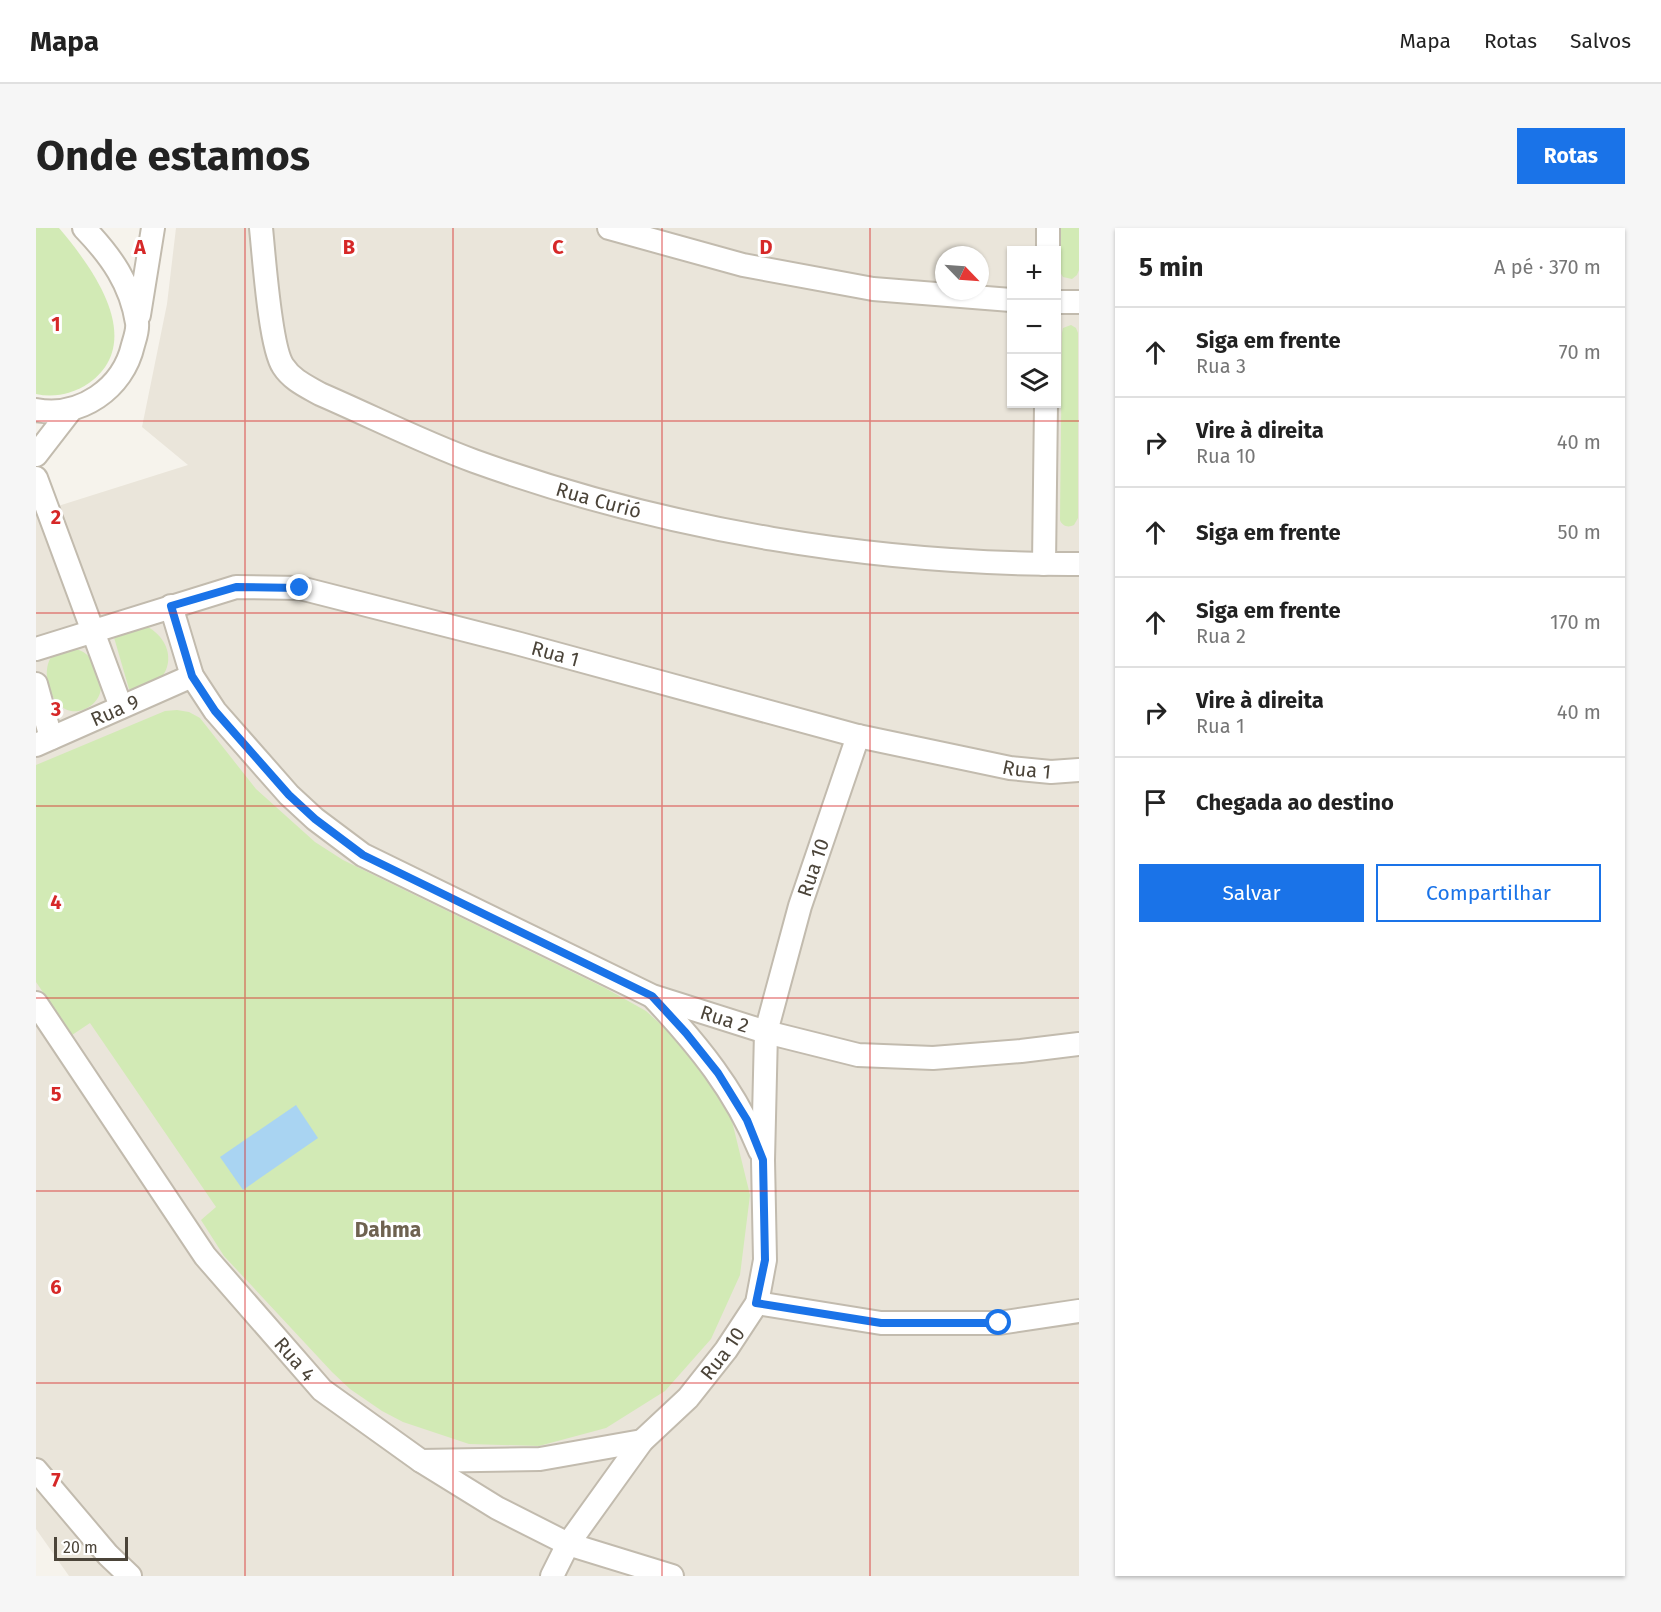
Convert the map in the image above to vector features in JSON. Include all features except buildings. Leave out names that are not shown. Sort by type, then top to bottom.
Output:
[{"type":"street","points":[[84,228],[118,268],[130,292],[138,326]]},
{"type":"street","points":[[36,411],[70,411],[88,403],[106,390],[121,373],[132,351],[138,326],[153,228]]},
{"type":"street","name":"Rua Curió","points":[[261,228],[274,338],[282,365],[289,373],[296,380],[320,394],[472,460],[592,500],[821,547],[935,559],[1079,564]]},
{"type":"street","points":[[609,228],[743,265],[873,289],[1007,300]]},
{"type":"street","points":[[1048,228],[1048,246]]},
{"type":"street","points":[[1061,303],[1079,302]]},
{"type":"street","points":[[1044,564],[1046,408]]},
{"type":"street","points":[[36,455],[70,411]]},
{"type":"street","points":[[36,478],[121,707]]},
{"type":"street","name":"Rua 1","points":[[36,649],[236,587],[300,588],[520,644],[858,736],[1010,768],[1051,772],[1079,770]]},
{"type":"street","name":"Rua 2","points":[[171,606],[192,676],[215,711],[289,795],[315,819],[363,855],[652,996],[766,1032],[858,1055],[933,1058],[1079,1044]]},
{"type":"street","name":"Rua 9","points":[[44,741],[192,676]]},
{"type":"street","points":[[36,684],[44,741]]},
{"type":"street","name":"Rua 10","points":[[552,1576],[568,1544],[642,1442],[688,1398],[726,1350],[756,1303],[765,1260],[763,1160],[766,1032],[800,906],[858,736]]},
{"type":"street","points":[[652,996],[718,1073],[747,1120],[763,1160]]},
{"type":"street","name":"Rua 4","points":[[36,1003],[205,1256],[322,1390],[421,1461],[497,1508],[568,1544],[672,1576]]},
{"type":"street","points":[[756,1303],[881,1323],[999,1323],[1079,1311]]},
{"type":"street","points":[[421,1461],[540,1459],[642,1442]]},
{"type":"street","points":[[36,1470],[108,1556],[130,1576]]},
{"type":"shaded area","points":[[176,228],[1079,228],[1079,1576],[69,1576],[36,1529],[36,513],[188,465],[142,427],[167,304]]},
{"type":"green space","points":[[36,228],[59,228],[72,244],[98,283],[108,304],[114,326],[113,347],[106,366],[83,387],[56,395],[36,394]]},
{"type":"green space","points":[[1061,228],[1079,228],[1079,270],[1072,279],[1063,277],[1061,274]]},
{"type":"green space","points":[[1071,325],[1078,333],[1078,518],[1074,525],[1067,526],[1060,520],[1062,333],[1063,328]]},
{"type":"green space","points":[[146,626],[158,635],[165,645],[168,656],[167,666],[162,676],[154,684],[129,689],[113,634]]},
{"type":"green space","points":[[71,648],[82,651],[92,660],[101,686],[99,696],[92,704],[85,709],[74,711],[65,709],[57,702],[51,693],[47,671],[54,654]]},
{"type":"green space","points":[[165,711],[189,712],[200,718],[256,789],[315,842],[343,860],[605,988],[646,1011],[688,1049],[731,1117],[750,1195],[740,1275],[711,1339],[665,1391],[606,1428],[539,1446],[469,1444],[403,1422],[350,1389],[224,1256],[201,1220],[216,1207],[90,1023],[72,1035],[36,982],[36,765]]},
{"type":"water","points":[[296,1105],[318,1138],[243,1190],[220,1157]]},
{"type":"district","name":"Dahma","points":[[388,1230]]},
{"type":"route","points":[[300,588],[236,587],[171,606],[192,676],[215,711],[289,795],[315,819],[363,855],[652,996],[686,1033],[718,1073],[747,1120],[763,1160],[766,1214],[765,1260],[756,1303],[881,1323],[999,1323]]}]
